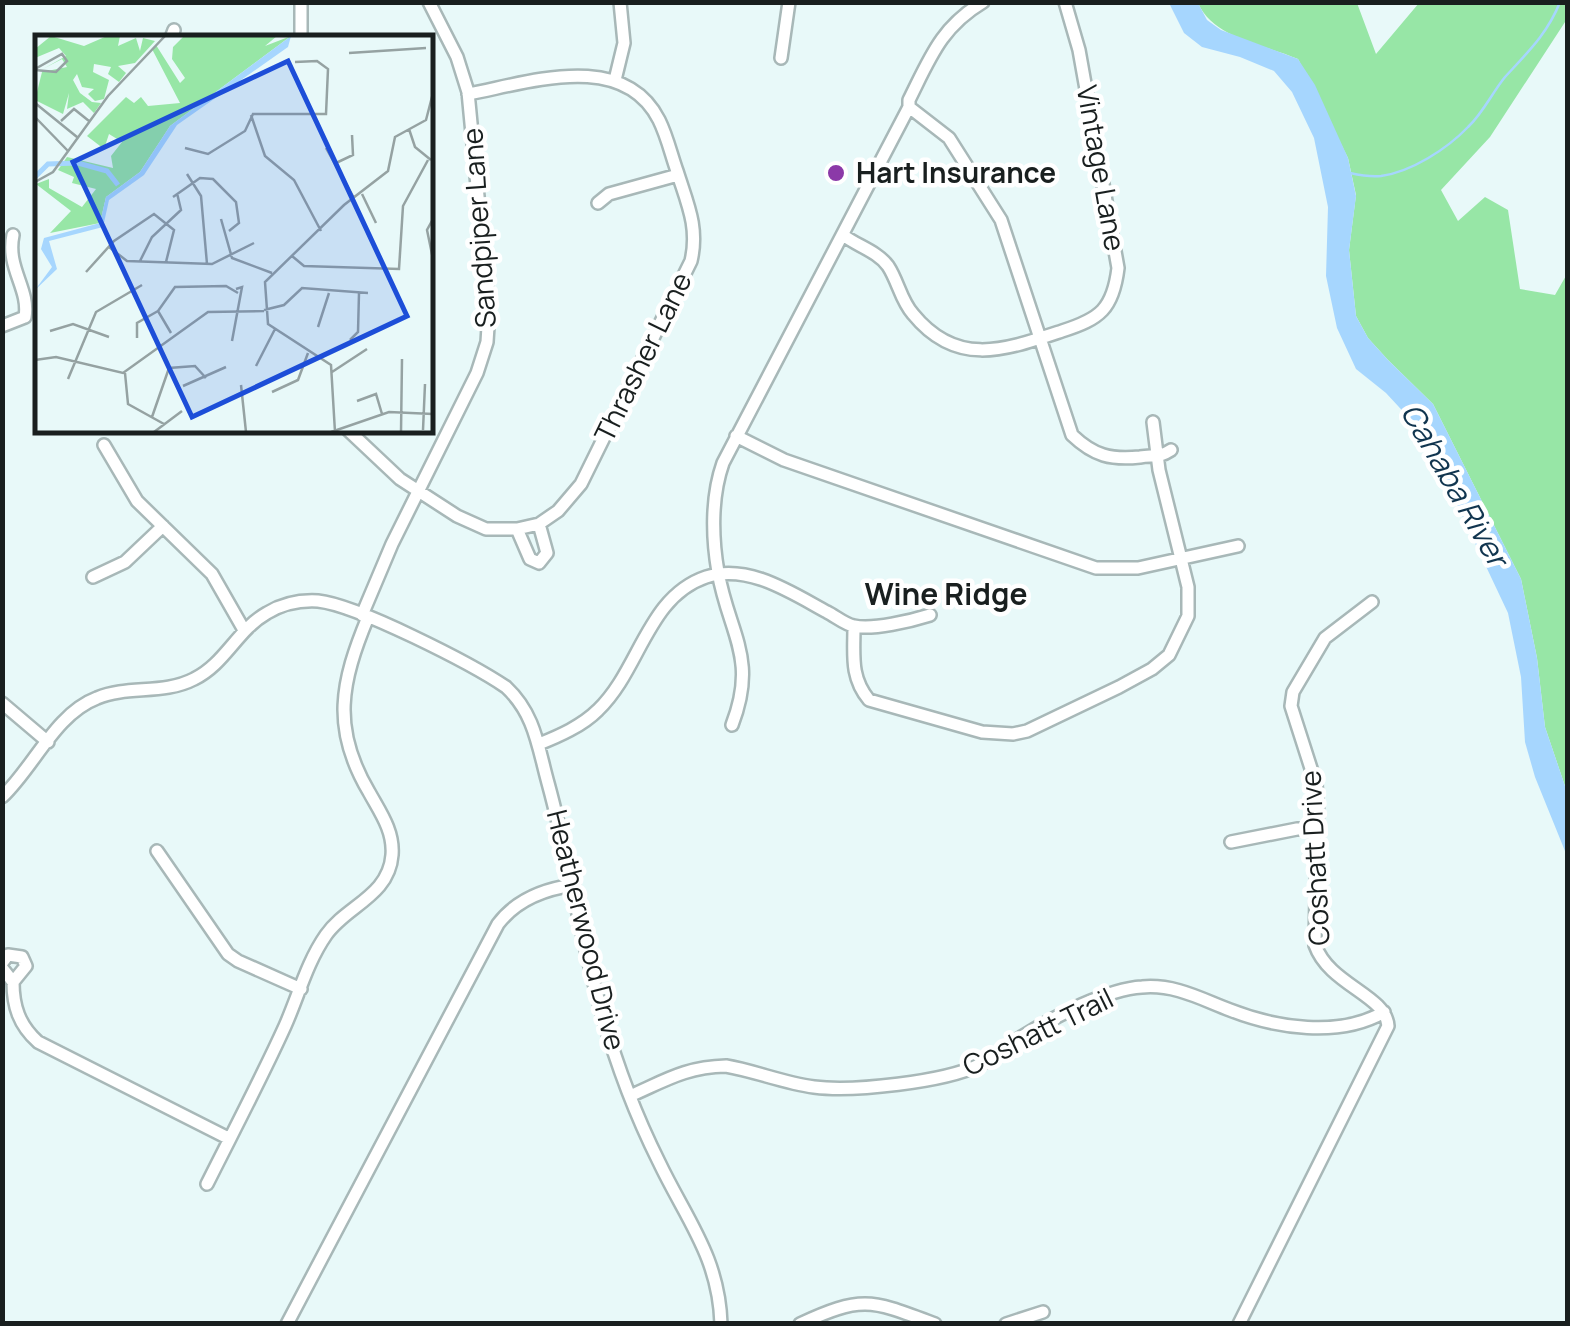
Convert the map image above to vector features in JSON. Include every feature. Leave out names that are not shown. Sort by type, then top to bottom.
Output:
[{"type":"street","points":[[301,35],[302,2]]},
{"type":"street","name":"Sandpiper Lane","points":[[206,1184],[326,936],[377,890],[392,860],[390,831],[356,768],[344,728],[346,674],[365,616],[418,491],[477,373],[489,329],[468,94],[457,57],[429,2]]},
{"type":"street","points":[[468,94],[575,76],[614,80],[624,43],[620,2]]},
{"type":"street","points":[[781,58],[789,2]]},
{"type":"street","points":[[732,725],[744,674],[718,574],[714,487],[736,436],[909,107],[940,38],[958,17],[983,2]]},
{"type":"street","name":"Vintage Lane","points":[[843,235],[887,264],[910,312],[935,336],[954,346],[984,352],[1039,339],[1090,322],[1106,308],[1116,289],[1118,268],[1080,50],[1065,2]]},
{"type":"street","name":"Thrasher Lane","points":[[517,529],[538,524],[558,511],[581,484],[685,275],[695,232],[654,111],[637,94],[614,80]]},
{"type":"street","points":[[909,107],[949,138],[1001,220],[1062,412],[1080,442],[1104,458],[1159,458],[1171,450]]},
{"type":"street","points":[[598,203],[620,190],[678,175]]},
{"type":"street","points":[[2,326],[32,320],[10,251],[13,235]]},
{"type":"street","points":[[854,626],[854,673],[857,686],[869,700],[982,732],[1027,731],[1152,669],[1170,655],[1189,608],[1182,560],[1159,470],[1153,422]]},
{"type":"street","points":[[351,432],[392,473],[476,526],[517,529],[532,561],[539,563],[547,553],[538,524]]},
{"type":"street","points":[[736,436],[784,460],[1096,568],[1138,568],[1238,546]]},
{"type":"street","points":[[104,445],[130,492],[212,574],[244,630]]},
{"type":"street","points":[[93,577],[126,562],[164,526]]},
{"type":"street","points":[[538,744],[598,711],[624,677],[663,607],[692,583],[718,574],[758,577],[854,626],[911,621],[930,615]]},
{"type":"street","name":"Heatherwood Drive","points":[[2,797],[78,708],[100,696],[174,688],[196,678],[221,659],[244,630],[277,607],[302,602],[332,604],[365,616],[504,686],[522,703],[538,744],[574,885],[594,984],[657,1159],[710,1256],[722,1324]]},
{"type":"street","name":"Coshatt Drive","points":[[1372,602],[1326,638],[1292,692],[1291,706],[1316,784],[1318,814],[1312,828],[1317,845],[1316,945],[1320,960],[1332,974],[1384,1012]]},
{"type":"street","points":[[2,703],[48,742]]},
{"type":"street","points":[[1231,842],[1312,828]]},
{"type":"street","points":[[157,851],[222,948],[238,961],[301,988]]},
{"type":"street","points":[[287,1324],[498,924],[528,898],[574,885]]},
{"type":"street","points":[[13,982],[25,971],[25,961],[10,954],[2,966],[13,982],[16,1011],[38,1042],[228,1138]]},
{"type":"street","name":"Coshatt Trail","points":[[632,1094],[668,1076],[710,1066],[726,1066],[824,1088],[954,1074],[982,1063],[1059,1017],[1112,994],[1143,986],[1178,989],[1244,1015],[1306,1028],[1357,1024],[1384,1012]]},
{"type":"street","points":[[1239,1324],[1386,1033],[1388,1022],[1384,1012]]},
{"type":"street","points":[[800,1324],[859,1302],[884,1304],[934,1324]]},
{"type":"street","points":[[1006,1324],[1044,1312]]},
{"type":"green space","points":[[1198,3],[1357,3],[1376,54],[1419,3],[1567,3],[1567,19],[1490,137],[1441,190],[1458,221],[1485,197],[1508,210],[1520,289],[1555,295],[1567,274],[1567,792],[1545,727],[1537,658],[1521,579],[1433,404],[1368,338],[1356,316],[1349,250],[1356,195],[1348,158],[1298,59],[1228,33],[1205,15]]},
{"type":"water","name":"Cahaba River","points":[[1169,3],[1198,3],[1207,20],[1221,30],[1298,59],[1315,85],[1348,158],[1356,196],[1349,250],[1356,316],[1368,338],[1433,404],[1521,579],[1537,658],[1545,727],[1567,792],[1567,856],[1525,742],[1521,677],[1508,613],[1423,433],[1386,393],[1356,369],[1337,328],[1326,276],[1328,207],[1314,138],[1292,92],[1274,71],[1202,47],[1184,33]]},
{"type":"waterway","points":[[1350,173],[1392,174],[1416,165],[1450,143],[1473,121],[1536,42],[1560,2]]},
{"type":"place","name":"Hart Insurance","points":[[836,173]]},
{"type":"district","name":"Wine Ridge","points":[[946,595]]}]
